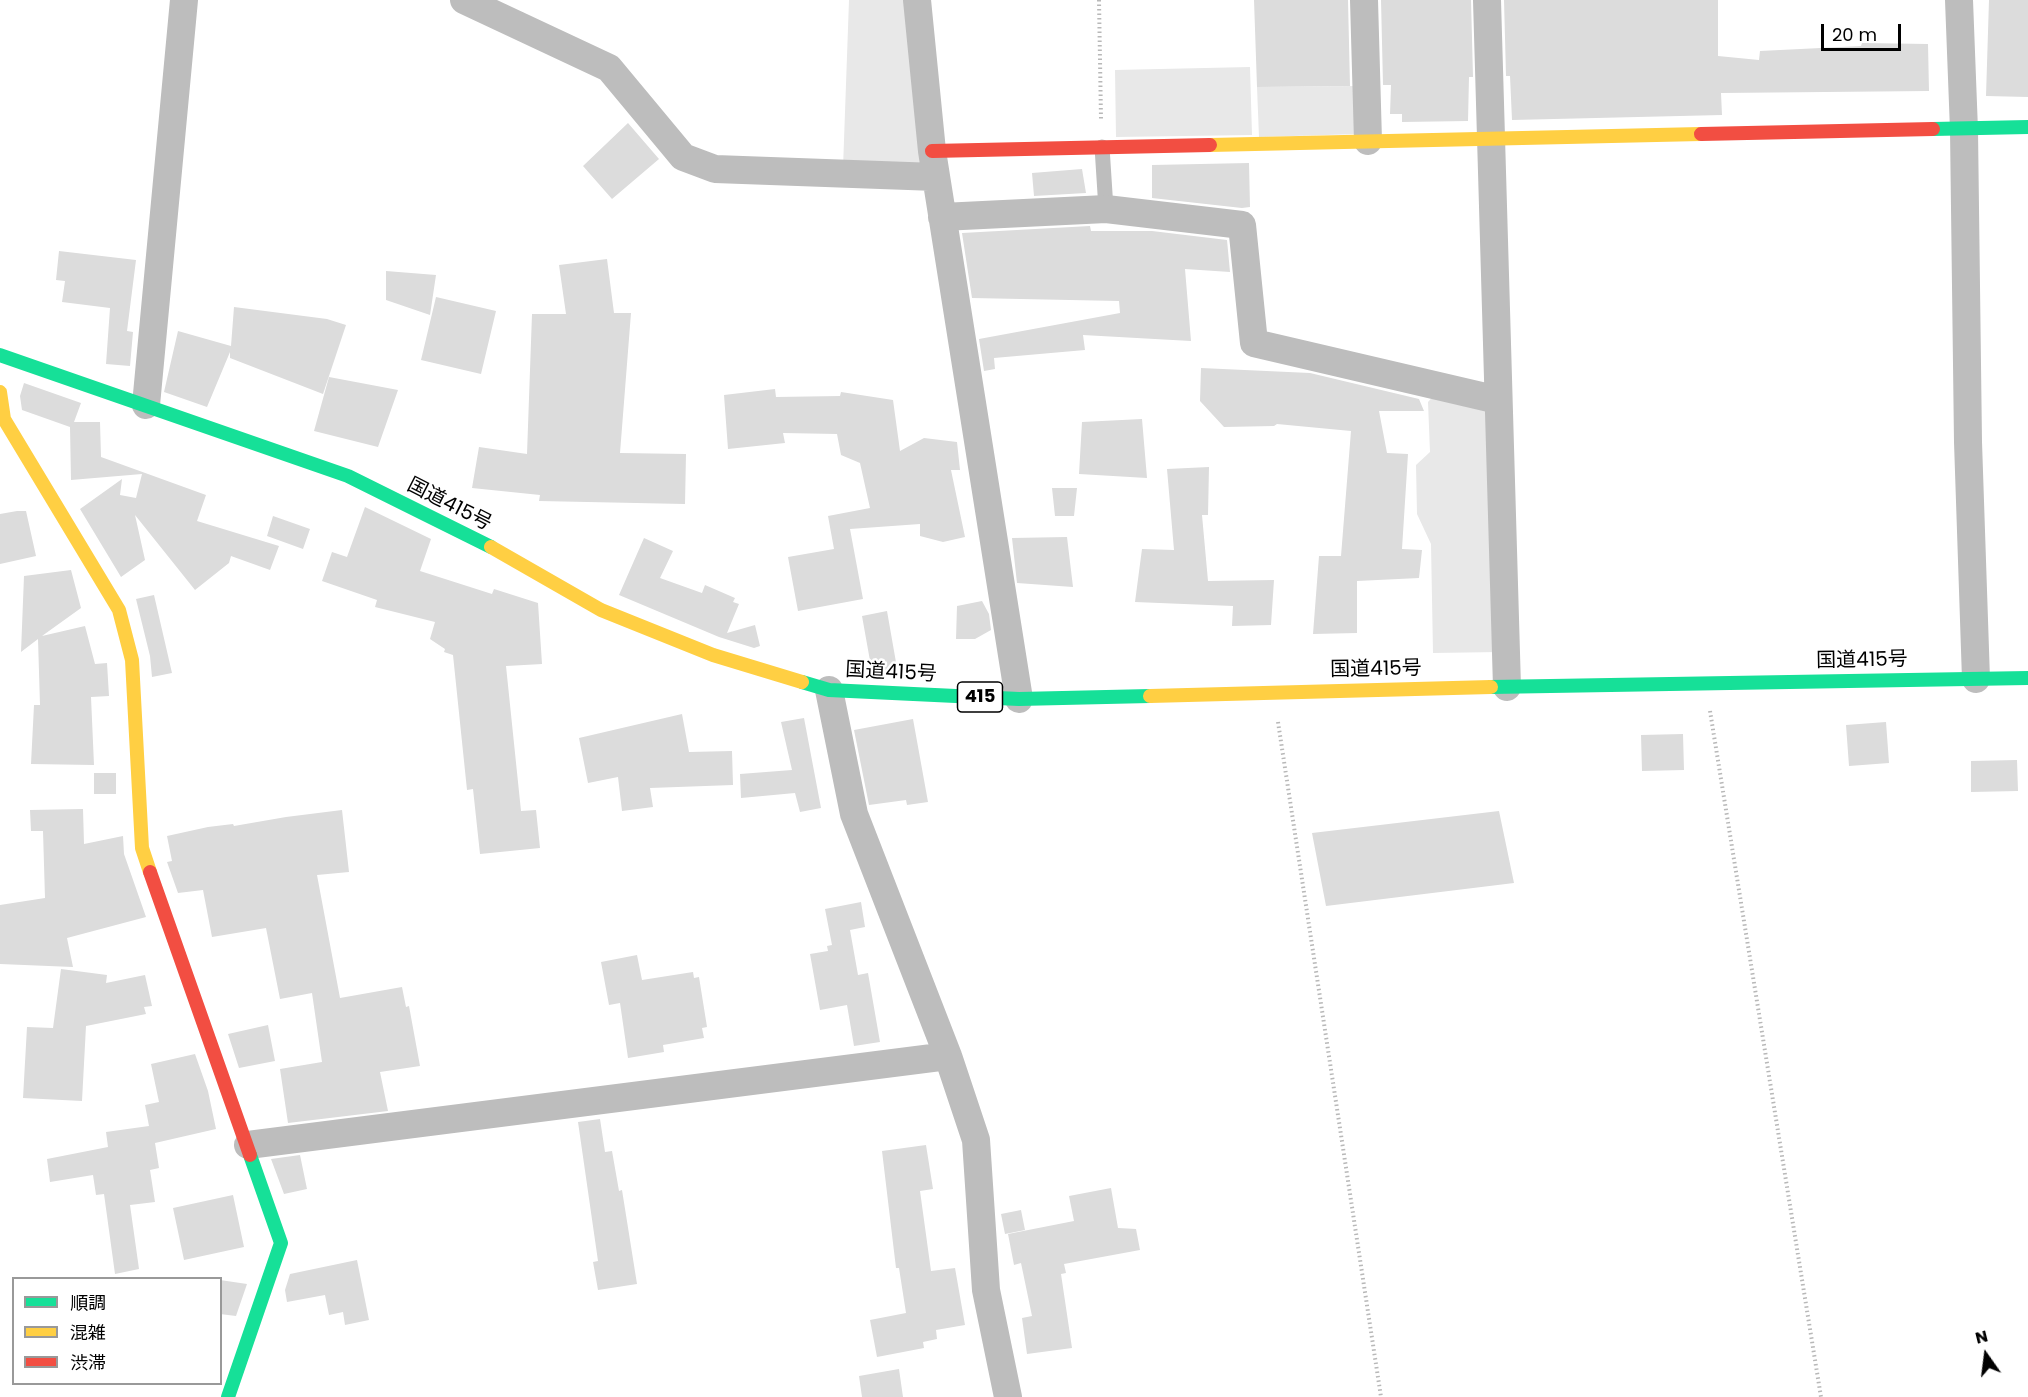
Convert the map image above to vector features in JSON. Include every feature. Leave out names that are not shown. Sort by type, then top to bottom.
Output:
[{"type":"main road","points":[[934,164],[1102,147],[2028,128]]},
{"type":"main road","name":"国道415号","points":[[0,355],[348,476],[502,553],[601,610],[713,654],[829,690],[1019,699],[1706,682],[2028,678]]},
{"type":"main road","points":[[0,392],[4,419],[118,610],[132,660],[142,848],[281,1243],[228,1397]]},
{"type":"street","points":[[146,405],[184,0]]},
{"type":"street","points":[[464,0],[609,68],[683,157],[715,169],[934,164]]},
{"type":"street","points":[[917,0],[934,164],[1019,699]]},
{"type":"street","points":[[1364,0],[1368,141]]},
{"type":"street","points":[[1487,0],[1489,138],[1507,687]]},
{"type":"street","points":[[1959,0],[1964,129],[1968,442],[1976,679]]},
{"type":"street","points":[[942,216],[1106,209],[1242,225],[1254,342],[1498,400]]},
{"type":"street","points":[[829,690],[854,814],[948,1056],[976,1140],[986,1290],[1008,1397]]},
{"type":"street","points":[[248,1145],[948,1056]]},
{"type":"lane","points":[[1102,147],[1106,209]]},
{"type":"path","points":[[1099,0],[1102,147]]},
{"type":"path","points":[[1706,682],[1821,1397]]},
{"type":"path","points":[[1274,692],[1381,1397]]},
{"type":"shaded area","points":[[849,0],[904,0],[925,166],[843,168]]},
{"type":"shaded area","points":[[1250,67],[1252,135],[1116,137],[1115,70]]},
{"type":"shaded area","points":[[1356,86],[1359,134],[1259,137],[1257,87]]},
{"type":"shaded area","points":[[1438,391],[1492,403],[1500,652],[1433,653],[1431,544],[1417,514],[1416,465],[1430,452],[1428,402]]},
{"type":"building","points":[[1254,0],[1348,0],[1350,86],[1257,87]]},
{"type":"building","points":[[1381,0],[1471,0],[1473,77],[1469,77],[1468,121],[1402,122],[1402,114],[1390,114],[1391,85],[1383,85]]},
{"type":"building","points":[[1504,0],[1718,0],[1718,56],[1759,60],[1760,51],[1861,46],[1862,43],[1928,44],[1929,91],[1721,93],[1722,115],[1512,120],[1510,76],[1506,76]]},
{"type":"building","points":[[1989,0],[2028,0],[2028,97],[1986,96]]},
{"type":"building","points":[[628,123],[659,159],[612,199],[583,166]]},
{"type":"building","points":[[1249,163],[1250,207],[1152,198],[1152,165]]},
{"type":"building","points":[[1082,169],[1086,193],[1034,196],[1032,173]]},
{"type":"building","points":[[1090,226],[1091,231],[1152,231],[1227,240],[1230,272],[1185,269],[1191,341],[1083,335],[1085,350],[994,358],[995,369],[984,371],[979,339],[1120,313],[1119,301],[972,298],[962,233]]},
{"type":"building","points":[[59,251],[136,260],[127,331],[133,332],[130,366],[106,364],[110,308],[62,302],[65,281],[56,280]]},
{"type":"building","points":[[607,259],[614,313],[631,313],[620,453],[686,454],[685,504],[539,501],[540,495],[472,488],[479,447],[527,454],[532,314],[566,314],[559,265]]},
{"type":"building","points":[[386,271],[436,275],[430,315],[386,300]]},
{"type":"building","points":[[436,297],[496,311],[481,374],[421,360]]},
{"type":"building","points":[[234,307],[327,319],[346,325],[323,394],[230,358],[230,352],[207,407],[164,392],[178,331],[231,346]]},
{"type":"building","points":[[1201,368],[1310,373],[1419,399],[1424,411],[1379,411],[1387,453],[1408,454],[1402,549],[1422,550],[1419,578],[1357,581],[1357,633],[1313,634],[1319,556],[1341,556],[1351,431],[1277,424],[1274,426],[1224,427],[1200,401]]},
{"type":"building","points":[[329,377],[398,390],[378,447],[314,431]]},
{"type":"building","points":[[24,383],[81,403],[74,422],[100,422],[101,457],[206,495],[197,521],[279,546],[270,570],[231,556],[229,563],[195,590],[135,515],[145,560],[121,577],[80,509],[122,479],[120,495],[136,498],[142,474],[71,480],[70,427],[22,410],[20,396]]},
{"type":"building","points":[[775,389],[776,397],[840,396],[841,392],[893,400],[900,451],[924,438],[957,442],[960,470],[951,470],[965,537],[943,542],[920,536],[920,524],[850,529],[863,599],[798,611],[788,557],[834,549],[828,516],[870,508],[860,463],[841,455],[837,434],[783,433],[785,443],[728,449],[724,395]]},
{"type":"building","points":[[1142,419],[1147,478],[1079,474],[1082,422]]},
{"type":"building","points":[[1209,467],[1208,515],[1202,515],[1208,581],[1274,580],[1271,625],[1232,626],[1233,606],[1135,602],[1142,549],[1174,550],[1167,469]]},
{"type":"building","points":[[1052,488],[1077,488],[1074,516],[1055,516]]},
{"type":"building","points":[[365,507],[431,539],[420,571],[492,594],[494,589],[538,603],[542,664],[506,666],[521,811],[536,810],[540,848],[480,854],[473,789],[467,790],[453,655],[444,652],[445,649],[430,639],[435,622],[375,607],[377,600],[322,581],[332,552],[347,557]]},
{"type":"building","points":[[26,511],[36,556],[0,564],[0,514]]},
{"type":"building","points":[[273,516],[310,529],[303,549],[267,536]]},
{"type":"building","points":[[1067,537],[1073,587],[1017,583],[1012,538]]},
{"type":"building","points":[[644,538],[673,551],[660,578],[702,593],[705,585],[735,598],[733,602],[739,604],[727,633],[755,625],[760,646],[754,648],[719,637],[619,595]]},
{"type":"building","points":[[71,570],[81,608],[42,636],[85,626],[95,664],[107,663],[109,696],[91,697],[94,765],[31,764],[34,705],[40,705],[38,639],[21,652],[24,576]]},
{"type":"building","points":[[154,595],[172,673],[152,677],[150,656],[136,599]]},
{"type":"building","points":[[982,601],[989,614],[991,630],[975,639],[956,639],[957,606]]},
{"type":"building","points":[[887,611],[897,668],[872,672],[862,616]]},
{"type":"building","points":[[682,714],[689,752],[732,751],[733,785],[650,788],[653,807],[622,811],[618,777],[588,783],[579,738]]},
{"type":"building","points":[[804,718],[821,808],[800,812],[795,793],[741,798],[740,774],[792,770],[781,722]]},
{"type":"building","points":[[913,719],[928,802],[907,805],[906,800],[869,805],[854,730]]},
{"type":"building","points":[[1886,722],[1889,763],[1849,766],[1846,725]]},
{"type":"building","points":[[1683,734],[1684,770],[1642,771],[1641,735]]},
{"type":"building","points":[[2017,760],[2018,791],[1971,792],[1971,761]]},
{"type":"building","points":[[94,773],[116,773],[116,794],[94,794]]},
{"type":"building","points":[[83,809],[84,844],[123,836],[124,854],[146,917],[67,938],[73,967],[0,964],[0,905],[45,898],[43,831],[31,831],[30,810]]},
{"type":"building","points":[[342,810],[349,872],[317,875],[340,998],[402,987],[406,1007],[409,1006],[420,1066],[380,1072],[388,1111],[288,1123],[280,1069],[322,1062],[312,993],[280,999],[266,928],[212,937],[203,890],[178,893],[167,862],[172,861],[167,836],[208,827],[233,824],[234,826]]},
{"type":"building","points":[[1499,811],[1514,883],[1326,906],[1312,833]]},
{"type":"building","points":[[861,902],[865,927],[850,930],[858,975],[868,973],[880,1042],[854,1046],[847,1005],[820,1010],[810,954],[828,951],[827,946],[832,945],[825,909]]},
{"type":"building","points":[[637,955],[642,980],[693,972],[694,978],[699,977],[707,1027],[702,1028],[704,1038],[663,1045],[664,1052],[628,1058],[620,1003],[609,1005],[601,962]]},
{"type":"building","points":[[61,969],[107,975],[106,983],[145,975],[152,1006],[144,1007],[146,1014],[86,1026],[82,1101],[23,1098],[27,1027],[53,1028]]},
{"type":"building","points":[[268,1025],[275,1061],[239,1068],[228,1034]]},
{"type":"building","points":[[195,1054],[208,1091],[216,1129],[155,1143],[159,1168],[150,1170],[155,1202],[130,1205],[139,1269],[115,1274],[104,1194],[96,1195],[93,1175],[50,1182],[47,1159],[108,1147],[106,1132],[149,1126],[145,1105],[159,1102],[151,1064]]},
{"type":"building","points":[[600,1119],[605,1152],[612,1151],[619,1191],[622,1190],[637,1284],[598,1290],[593,1262],[598,1261],[578,1122]]},
{"type":"building","points":[[926,1145],[933,1189],[920,1191],[931,1271],[955,1268],[965,1325],[936,1330],[937,1339],[923,1342],[924,1348],[877,1357],[870,1320],[906,1313],[899,1268],[896,1268],[882,1151]]},
{"type":"building","points":[[300,1155],[307,1189],[284,1194],[271,1159]]},
{"type":"building","points":[[1111,1188],[1118,1228],[1136,1229],[1140,1250],[1064,1264],[1066,1273],[1061,1274],[1072,1348],[1027,1354],[1022,1318],[1032,1316],[1021,1263],[1014,1265],[1008,1234],[1074,1221],[1069,1196]]},
{"type":"building","points":[[233,1195],[244,1247],[184,1260],[173,1208]]},
{"type":"building","points":[[1021,1210],[1025,1230],[1005,1234],[1001,1214]]},
{"type":"building","points":[[357,1260],[369,1320],[345,1325],[343,1312],[329,1315],[325,1295],[287,1302],[285,1290],[290,1274]]},
{"type":"building","points":[[222,1280],[247,1284],[236,1316],[222,1314]]},
{"type":"building","points":[[899,1369],[903,1397],[862,1397],[859,1376]]},
{"type":"traffic: fast","points":[[1933,129],[2028,127]]},
{"type":"traffic: fast","points":[[0,355],[348,476],[491,547]]},
{"type":"traffic: fast","points":[[1491,687],[2028,678]]},
{"type":"traffic: fast","points":[[802,682],[829,690],[1019,699],[1150,696]]},
{"type":"traffic: fast","points":[[228,1397],[281,1243],[250,1155]]},
{"type":"traffic: slow","points":[[1210,145],[1701,134]]},
{"type":"traffic: slow","points":[[0,392],[4,419],[119,610],[132,660],[142,848],[150,872]]},
{"type":"traffic: slow","points":[[491,547],[601,610],[713,655],[802,682]]},
{"type":"traffic: slow","points":[[1150,696],[1491,687]]},
{"type":"traffic: jam","points":[[1701,134],[1933,129]]},
{"type":"traffic: jam","points":[[932,151],[1210,145]]},
{"type":"traffic: jam","points":[[150,872],[250,1155]]}]
